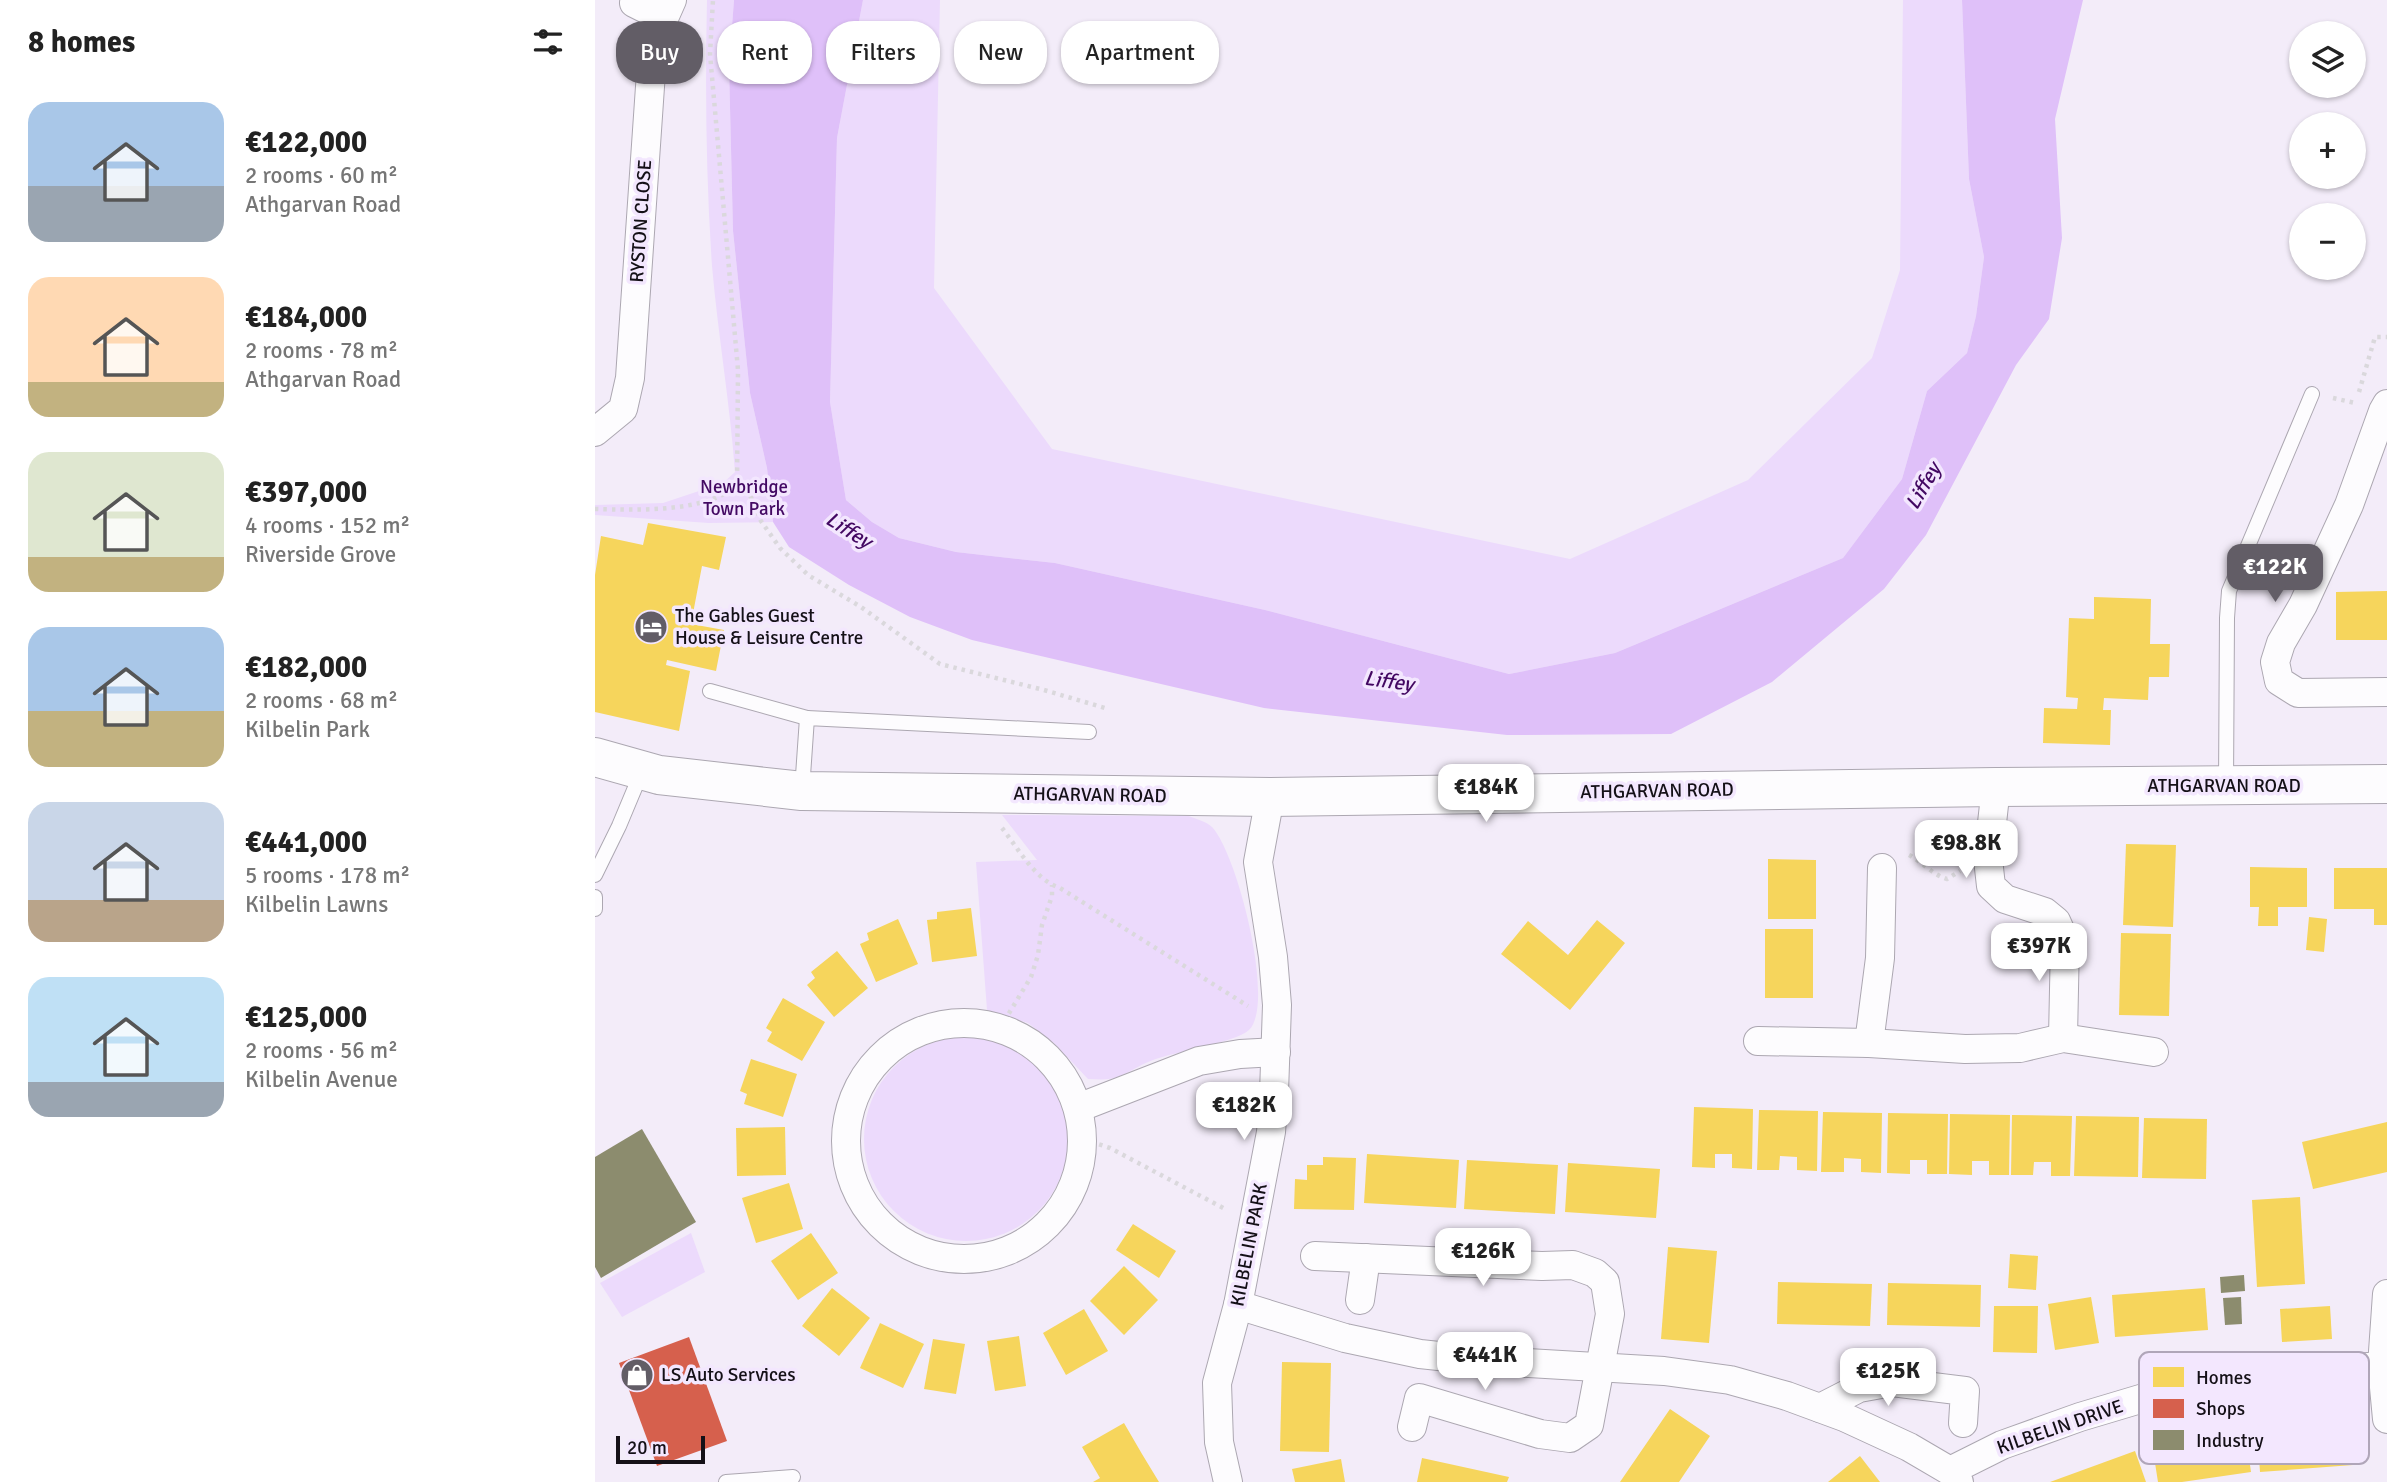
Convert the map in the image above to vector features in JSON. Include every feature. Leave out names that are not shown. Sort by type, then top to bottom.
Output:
[{"type":"main road","name":"ATHGARVAN ROAD","points":[[595,757],[659,775],[802,791],[1270,797],[2387,784]]},
{"type":"street","points":[[634,3],[668,9]]},
{"type":"street","name":"RYSTON CLOSE","points":[[595,432],[623,409],[630,377],[653,43],[668,9]]},
{"type":"street","points":[[2387,404],[2349,505],[2303,605],[2281,643],[2275,662],[2279,681],[2298,693],[2387,692]]},
{"type":"street","points":[[1996,787],[1988,859],[1991,886],[2005,899],[2045,912],[2056,921],[2065,942],[2063,1038]]},
{"type":"street","name":"KILBELIN PARK","points":[[1228,1482],[1219,1442],[1217,1383],[1238,1305],[1271,1132],[1276,1052],[1273,957],[1258,862],[1270,797]]},
{"type":"street","points":[[1869,1043],[1891,876]]},
{"type":"street","points":[[963,1022],[1000,1028],[1026,1040],[1049,1058],[1066,1082],[1078,1108],[1083,1139],[1077,1176],[1061,1209],[1035,1236],[1002,1254],[965,1260],[929,1255],[895,1238],[868,1213],[851,1180],[845,1143],[850,1106],[867,1072],[894,1046],[926,1028],[963,1022]]},
{"type":"street","points":[[1758,1041],[1869,1043],[1965,1049],[2020,1048],[2063,1038],[2154,1052]]},
{"type":"street","points":[[1078,1108],[1199,1061],[1240,1054],[1276,1052]]},
{"type":"street","points":[[1315,1256],[1573,1265],[1595,1273],[1605,1282],[1609,1314],[1590,1425],[1570,1438],[1540,1434],[1419,1398],[1412,1427]]},
{"type":"street","points":[[1360,1300],[1366,1258]]},
{"type":"street","points":[[2387,1294],[2382,1366],[2387,1419]]},
{"type":"street","points":[[1238,1305],[1345,1338],[1420,1354],[1664,1371],[1730,1380],[1844,1417],[1909,1447],[1955,1477]]},
{"type":"street","name":"KILBELIN DRIVE","points":[[2369,1367],[2382,1366]]},
{"type":"street","points":[[1820,1408],[1859,1388],[1892,1382],[1965,1391],[1963,1423]]},
{"type":"street","name":"KILBELIN DRIVE","points":[[1955,1477],[2002,1446],[2080,1417],[2139,1399]]},
{"type":"lane","points":[[2226,786],[2229,592],[2312,394]]},
{"type":"lane","points":[[710,691],[807,718],[1089,732]]},
{"type":"lane","points":[[802,791],[807,718]]},
{"type":"lane","points":[[595,875],[643,770]]},
{"type":"lane","points":[[595,897],[595,909]]},
{"type":"lane","points":[[726,1482],[793,1477]]},
{"type":"path","points":[[713,0],[710,54],[739,370],[737,486]]},
{"type":"path","points":[[2312,394],[2355,403],[2375,337],[2387,337]]},
{"type":"path","points":[[595,509],[664,509],[725,495],[737,486]]},
{"type":"path","points":[[737,486],[750,495],[761,521],[780,548],[808,575],[861,607],[940,664],[1105,708]]},
{"type":"path","points":[[985,793],[995,819],[1038,873],[1052,886],[1060,888],[1249,1007],[1276,1014]]},
{"type":"path","points":[[1891,876],[1910,855],[1938,876],[1947,879],[1955,876],[1968,864],[1988,859]]},
{"type":"path","points":[[1000,1028],[1031,977],[1038,955],[1042,925],[1052,896],[1052,886]]},
{"type":"path","points":[[1083,1139],[1110,1148],[1228,1210],[1255,1211]]},
{"type":"green space","name":"Newbridge Town Park","points":[[707,0],[734,0],[732,21],[717,21],[717,84],[729,84],[733,231],[750,393],[767,468],[773,522],[709,523],[595,515],[595,505],[663,503],[723,483],[735,472],[710,233]]},
{"type":"green space","points":[[863,0],[940,0],[940,21],[859,21]]},
{"type":"green space","points":[[1903,0],[1962,0],[1969,179],[1984,257],[1976,316],[1967,353],[1927,391],[1902,479],[1843,558],[1615,653],[1509,674],[1265,610],[1055,563],[956,552],[899,538],[872,522],[846,500],[830,402],[837,138],[847,84],[938,84],[934,288],[1052,449],[1570,559],[1748,480],[1872,358],[1900,270]]},
{"type":"green space","points":[[1002,815],[1189,816],[1212,827],[1232,866],[1250,928],[1258,991],[1256,1015],[1249,1030],[1231,1039],[1153,1060],[1115,1078],[1088,1079],[1054,1043],[1028,1023],[987,1010],[976,862],[1037,860]]},
{"type":"green space","points":[[966,1037],[1005,1045],[1023,1054],[1038,1067],[1051,1082],[1060,1100],[1068,1139],[1060,1178],[1051,1196],[1038,1211],[1023,1224],[1005,1233],[966,1241],[927,1233],[909,1224],[894,1211],[881,1196],[872,1178],[864,1139],[872,1100],[881,1082],[894,1067],[909,1054],[927,1045]]},
{"type":"green space","points":[[691,1233],[705,1272],[622,1317],[600,1283]]},
{"type":"water","name":"Liffey","points":[[734,0],[863,0],[859,21],[826,21],[826,84],[847,84],[837,138],[830,402],[846,500],[872,522],[899,538],[956,552],[1055,563],[1265,610],[1509,674],[1615,653],[1843,558],[1902,479],[1927,391],[1967,353],[1976,316],[1984,257],[1969,179],[1962,0],[2083,0],[2055,119],[2062,238],[2049,319],[2016,365],[1926,535],[1884,589],[1772,682],[1671,734],[1507,735],[1264,708],[972,640],[910,617],[849,585],[789,547],[773,522],[767,468],[750,393],[733,231],[729,84],[812,84],[812,21],[732,21]]},
{"type":"building: Homes","name":"The Gables Guest House & Leisure Centre","points":[[648,523],[726,537],[719,570],[702,566],[691,624],[724,630],[716,671],[667,660],[666,665],[690,671],[679,731],[595,712],[595,575],[601,536],[643,545]]},
{"type":"building: Homes","points":[[2387,591],[2387,640],[2336,640],[2336,592]]},
{"type":"building: Homes","points":[[2094,597],[2151,599],[2150,644],[2170,644],[2169,677],[2149,677],[2148,700],[2104,698],[2103,710],[2111,710],[2110,745],[2043,743],[2044,708],[2077,709],[2078,698],[2066,697],[2069,618],[2094,619]]},
{"type":"building: Homes","points":[[2126,844],[2176,845],[2173,927],[2123,925]]},
{"type":"building: Homes","points":[[1768,859],[1816,860],[1816,919],[1768,919]]},
{"type":"building: Homes","points":[[2250,867],[2307,868],[2307,907],[2278,907],[2278,926],[2258,926],[2259,907],[2250,907]]},
{"type":"building: Homes","points":[[2334,868],[2387,868],[2387,925],[2374,925],[2374,909],[2334,909]]},
{"type":"building: Homes","points":[[971,908],[977,956],[932,962],[927,920],[937,919],[937,912]]},
{"type":"building: Homes","points":[[2309,917],[2327,919],[2324,952],[2306,950]]},
{"type":"building: Homes","points":[[898,919],[918,964],[876,982],[860,944],[869,940],[867,933]]},
{"type":"building: Homes","points":[[1597,920],[1625,943],[1570,1010],[1501,954],[1528,921],[1568,955]]},
{"type":"building: Homes","points":[[1765,929],[1813,929],[1813,998],[1765,998]]},
{"type":"building: Homes","points":[[2121,933],[2171,934],[2169,1016],[2119,1015]]},
{"type":"building: Homes","points":[[837,951],[868,988],[834,1017],[807,985],[815,978],[811,972]]},
{"type":"building: Homes","points":[[783,998],[825,1022],[802,1061],[767,1041],[772,1032],[766,1028]]},
{"type":"building: Homes","points":[[751,1059],[797,1074],[783,1117],[744,1104],[747,1094],[740,1091]]},
{"type":"building: Homes","points":[[1694,1107],[1753,1109],[1752,1169],[1732,1168],[1732,1154],[1715,1154],[1715,1168],[1692,1167]]},
{"type":"building: Homes","points":[[1759,1110],[1818,1111],[1817,1171],[1797,1170],[1797,1157],[1780,1156],[1779,1170],[1757,1170]]},
{"type":"building: Homes","points":[[1823,1112],[1882,1113],[1881,1173],[1861,1172],[1861,1159],[1844,1158],[1844,1172],[1821,1172]]},
{"type":"building: Homes","points":[[1888,1113],[1948,1114],[1947,1174],[1927,1174],[1927,1160],[1910,1160],[1910,1174],[1887,1173]]},
{"type":"building: Homes","points":[[1950,1114],[2010,1115],[2009,1175],[1989,1175],[1989,1161],[1972,1161],[1972,1175],[1949,1174]]},
{"type":"building: Homes","points":[[2012,1115],[2072,1116],[2070,1176],[2051,1176],[2051,1162],[2034,1162],[2033,1175],[2011,1175]]},
{"type":"building: Homes","points":[[2076,1116],[2139,1117],[2138,1177],[2074,1176]]},
{"type":"building: Homes","points":[[2144,1118],[2207,1119],[2206,1179],[2142,1178]]},
{"type":"building: Homes","points":[[2387,1122],[2387,1172],[2313,1189],[2302,1142]]},
{"type":"building: Homes","points":[[785,1127],[786,1175],[737,1176],[736,1128]]},
{"type":"building: Homes","points":[[1367,1154],[1459,1160],[1456,1208],[1364,1203]]},
{"type":"building: Homes","points":[[1323,1157],[1356,1158],[1354,1210],[1294,1209],[1295,1179],[1307,1180],[1307,1165],[1323,1165]]},
{"type":"building: Homes","points":[[1467,1160],[1558,1165],[1555,1214],[1464,1209]]},
{"type":"building: Homes","points":[[1568,1163],[1660,1169],[1656,1218],[1565,1212]]},
{"type":"building: Homes","points":[[789,1183],[803,1229],[756,1243],[742,1198]]},
{"type":"building: Homes","points":[[2300,1197],[2305,1284],[2257,1287],[2252,1200]]},
{"type":"building: Homes","points":[[1133,1224],[1176,1251],[1159,1278],[1116,1250]]},
{"type":"building: Homes","points":[[811,1233],[838,1273],[798,1300],[771,1261]]},
{"type":"building: Homes","points":[[1668,1247],[1717,1251],[1709,1343],[1661,1339]]},
{"type":"building: Homes","points":[[2010,1254],[2038,1256],[2036,1290],[2008,1288]]},
{"type":"building: Homes","points":[[1124,1266],[1158,1300],[1124,1335],[1090,1301]]},
{"type":"building: Homes","points":[[1778,1282],[1872,1284],[1870,1326],[1777,1324]]},
{"type":"building: Homes","points":[[1888,1283],[1981,1285],[1980,1327],[1887,1325]]},
{"type":"building: Homes","points":[[832,1288],[870,1318],[839,1356],[802,1326]]},
{"type":"building: Homes","points":[[2205,1288],[2208,1330],[2115,1337],[2112,1295]]},
{"type":"building: Homes","points":[[2091,1297],[2099,1343],[2055,1350],[2048,1304]]},
{"type":"building: Homes","points":[[1994,1306],[2038,1306],[2037,1353],[1993,1352]]},
{"type":"building: Homes","points":[[2330,1306],[2332,1339],[2282,1342],[2280,1309]]},
{"type":"building: Homes","points":[[1084,1309],[1108,1351],[1066,1375],[1043,1333]]},
{"type":"building: Homes","points":[[880,1323],[924,1344],[903,1388],[860,1368]]},
{"type":"building: Homes","points":[[1019,1336],[1026,1386],[995,1391],[987,1341]]},
{"type":"building: Homes","points":[[933,1339],[965,1344],[956,1394],[924,1389]]},
{"type":"building: Homes","points":[[1282,1362],[1331,1363],[1329,1452],[1280,1451]]},
{"type":"building: Homes","points":[[1670,1409],[1710,1436],[1679,1482],[1620,1482]]},
{"type":"building: Homes","points":[[1124,1423],[1159,1482],[1093,1482],[1100,1478],[1082,1447]]},
{"type":"building: Homes","points":[[2135,1451],[2146,1482],[2050,1482]]},
{"type":"building: Homes","points":[[1860,1456],[1880,1482],[1828,1482]]},
{"type":"building: Homes","points":[[1422,1458],[1509,1477],[1507,1482],[1417,1482]]},
{"type":"building: Homes","points":[[1341,1459],[1345,1482],[1295,1482],[1292,1469]]},
{"type":"building: Homes","points":[[2155,1464],[2250,1464],[2251,1472],[2182,1482],[2158,1482]]},
{"type":"building: Homes","points":[[2259,1464],[2353,1464],[2353,1465],[2260,1472]]},
{"type":"building: Shops","points":[[689,1337],[727,1441],[657,1466],[619,1363]]},
{"type":"building: Industry","points":[[642,1129],[696,1222],[601,1278],[595,1267],[595,1157]]},
{"type":"building: Industry","points":[[2244,1275],[2245,1291],[2221,1293],[2220,1277]]},
{"type":"building: Industry","points":[[2241,1297],[2242,1324],[2225,1325],[2223,1298]]},
{"type":"place","name":"The Gables Guest House & Leisure Centre","points":[[651,627]]},
{"type":"place","name":"LS Auto Services","points":[[637,1375]]}]
